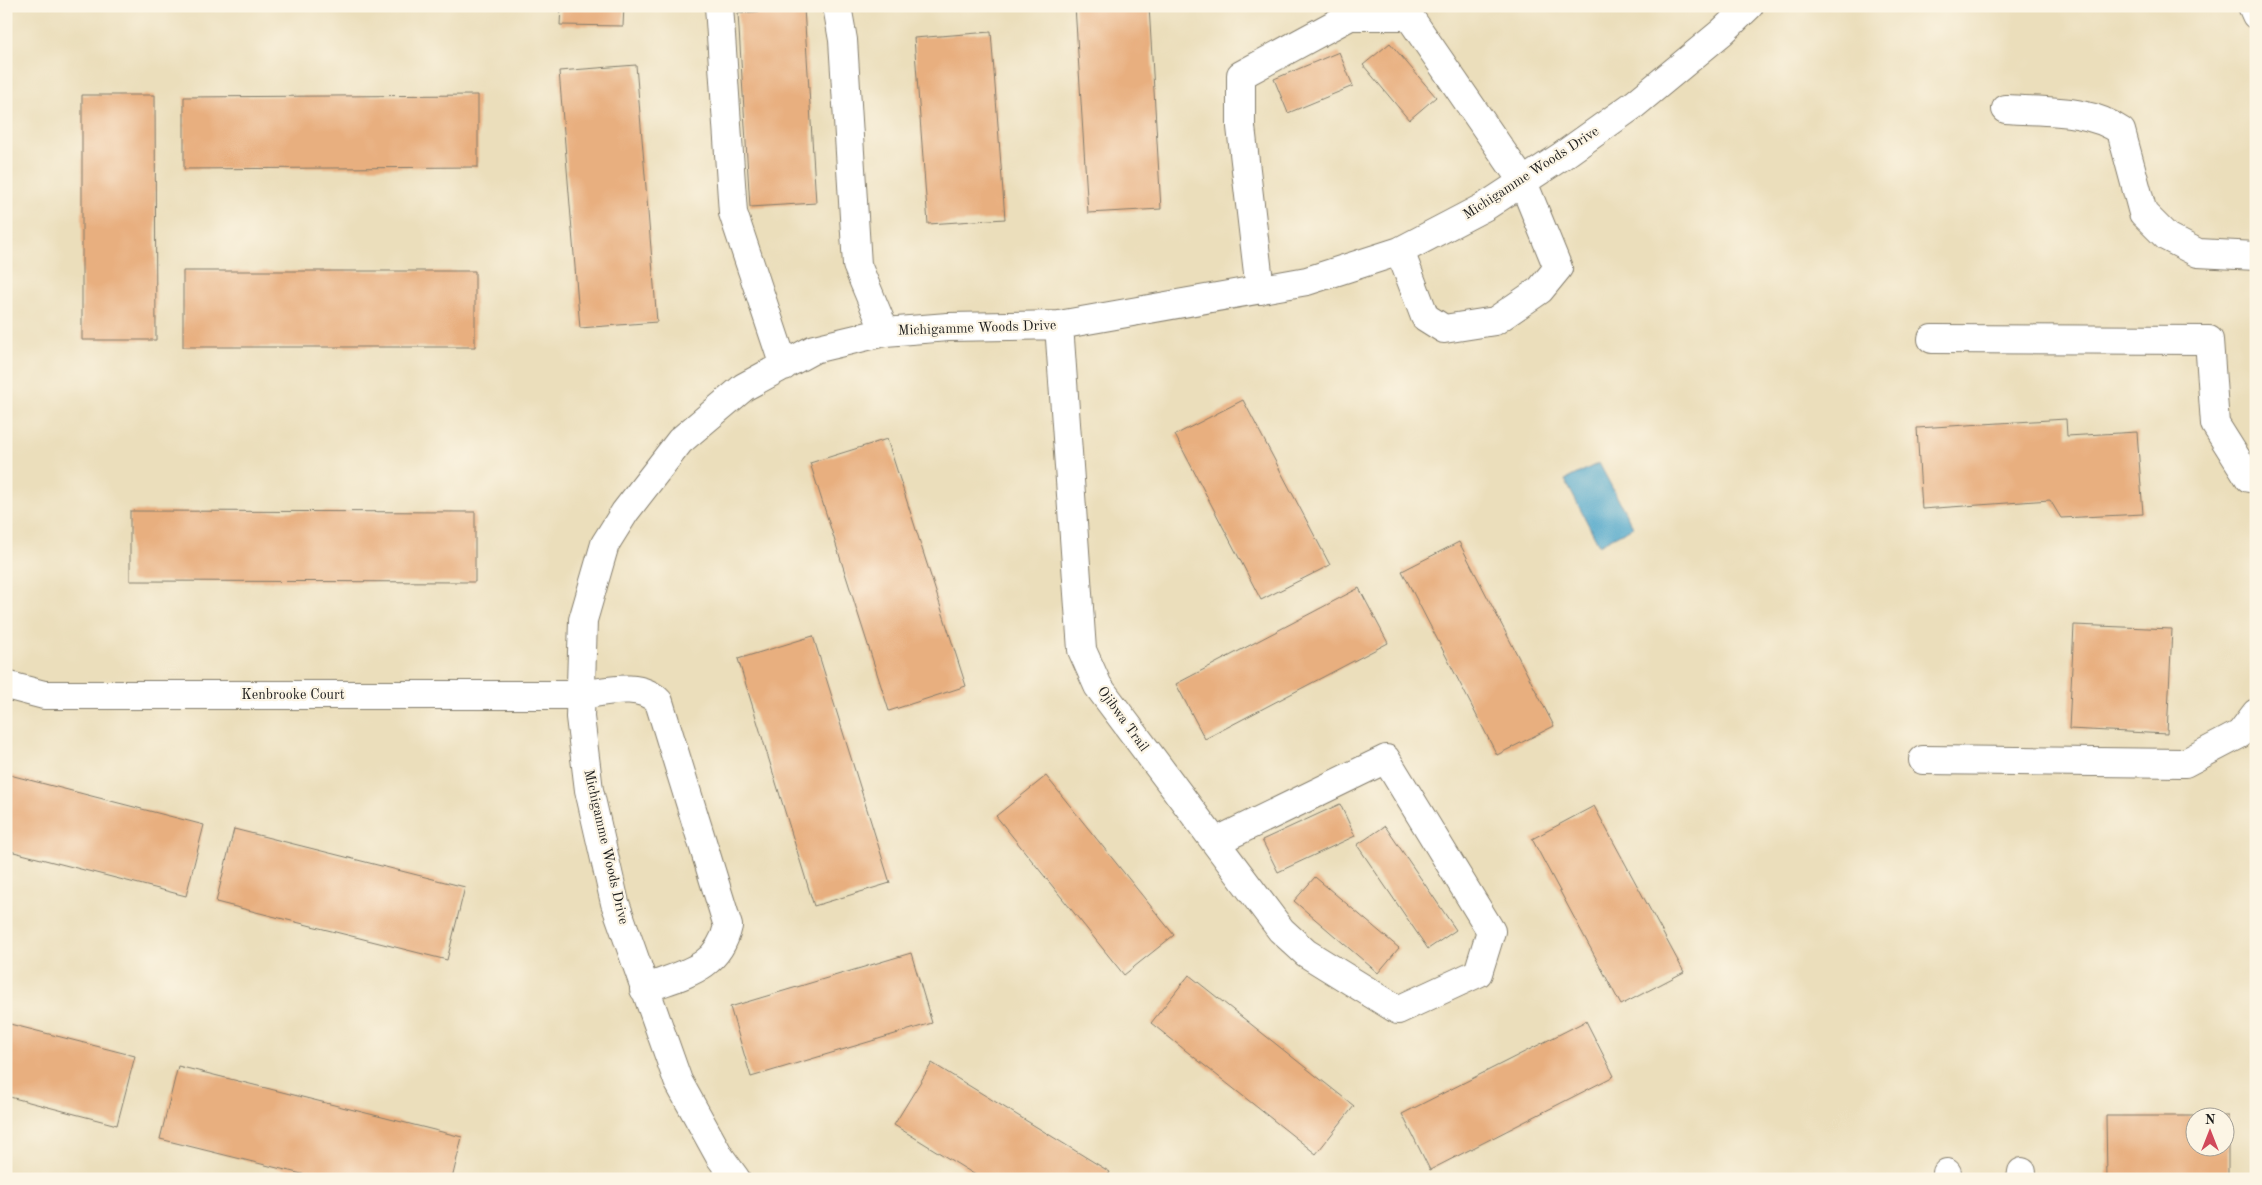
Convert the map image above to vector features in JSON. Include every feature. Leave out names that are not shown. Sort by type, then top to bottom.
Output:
[{"type":"street","points":[[719,6],[733,213],[784,366]]},
{"type":"street","points":[[837,6],[843,40],[857,265],[886,332]]},
{"type":"street","name":"Michigamme Woods Drive","points":[[736,1179],[720,1157],[678,1081],[615,903],[590,790],[580,716],[583,620],[605,544],[625,512],[680,441],[744,387],[814,349],[886,332],[948,327],[1059,325],[1307,282],[1400,251],[1486,206],[1635,104],[1722,32],[1749,6]]},
{"type":"street","points":[[2253,6],[2256,15]]},
{"type":"street","points":[[1260,290],[1241,127],[1241,75],[1350,16],[1409,16],[1523,182],[1558,268],[1540,290],[1495,321],[1444,329],[1425,317],[1400,251]]},
{"type":"street","points":[[2006,109],[2089,115],[2107,121],[2121,131],[2143,213],[2167,237],[2198,253],[2256,256]]},
{"type":"street","name":"Ojibwa Trail","points":[[1059,325],[1082,650],[1098,686],[1215,842],[1281,930],[1306,953],[1398,1010],[1478,973],[1491,931],[1386,759],[1215,842]]},
{"type":"street","points":[[1932,339],[2209,340],[2215,424],[2249,478],[2256,479]]},
{"type":"street","name":"Kenbrooke Court","points":[[6,684],[44,695],[581,695],[626,690],[641,690],[652,694],[659,702],[728,926],[724,943],[715,956],[700,968],[644,989]]},
{"type":"street","points":[[1923,760],[2184,763],[2240,734],[2256,713]]},
{"type":"water","points":[[1599,463],[1633,527],[1599,545],[1565,480]]},
{"type":"building","points":[[561,6],[624,6],[623,26],[560,25]]},
{"type":"building","points":[[1075,6],[1149,6],[1161,209],[1088,213]]},
{"type":"building","points":[[804,8],[816,203],[750,207],[738,13]]},
{"type":"building","points":[[991,32],[1005,219],[928,224],[914,38]]},
{"type":"building","points":[[1390,43],[1436,97],[1409,120],[1363,65]]},
{"type":"building","points":[[1339,52],[1353,86],[1288,113],[1274,79]]},
{"type":"building","points":[[636,65],[657,322],[580,328],[559,71]]},
{"type":"building","points":[[82,95],[155,95],[156,340],[82,340]]},
{"type":"building","points":[[478,95],[478,167],[184,169],[184,97]]},
{"type":"building","points":[[183,271],[475,271],[475,347],[183,347]]},
{"type":"building","points":[[1243,400],[1330,565],[1261,600],[1175,435]]},
{"type":"building","points":[[2066,419],[2067,436],[2137,432],[2143,514],[2061,518],[2050,500],[1922,509],[1917,428]]},
{"type":"building","points":[[887,439],[966,686],[889,711],[810,463]]},
{"type":"building","points":[[130,511],[475,512],[475,582],[130,581]]},
{"type":"building","points":[[1459,542],[1554,726],[1497,755],[1402,571]]},
{"type":"building","points":[[1359,588],[1388,643],[1205,739],[1176,684]]},
{"type":"building","points":[[2074,625],[2172,629],[2167,734],[2069,729]]},
{"type":"building","points":[[813,636],[890,883],[814,906],[738,659]]},
{"type":"building","points":[[6,774],[204,825],[186,896],[6,850]]},
{"type":"building","points":[[1046,776],[1174,935],[1124,975],[996,816]]},
{"type":"building","points":[[1340,804],[1355,836],[1278,872],[1262,840]]},
{"type":"building","points":[[1594,806],[1684,972],[1621,1005],[1532,839]]},
{"type":"building","points":[[1385,826],[1456,930],[1428,949],[1357,845]]},
{"type":"building","points":[[234,829],[465,887],[447,960],[216,902]]},
{"type":"building","points":[[1315,877],[1399,948],[1378,973],[1294,901]]},
{"type":"building","points":[[911,953],[932,1023],[751,1077],[730,1007]]},
{"type":"building","points":[[1189,975],[1354,1106],[1316,1154],[1151,1023]]},
{"type":"building","points":[[1586,1021],[1614,1076],[1430,1170],[1402,1114]]},
{"type":"building","points":[[6,1023],[135,1056],[117,1125],[6,1096]]},
{"type":"building","points":[[932,1063],[1110,1172],[1106,1179],[982,1179],[894,1125]]},
{"type":"building","points":[[178,1066],[462,1137],[452,1179],[322,1179],[160,1139]]},
{"type":"building","points":[[2106,1116],[2184,1116],[2184,1158],[2228,1158],[2228,1179],[2107,1179]]}]
